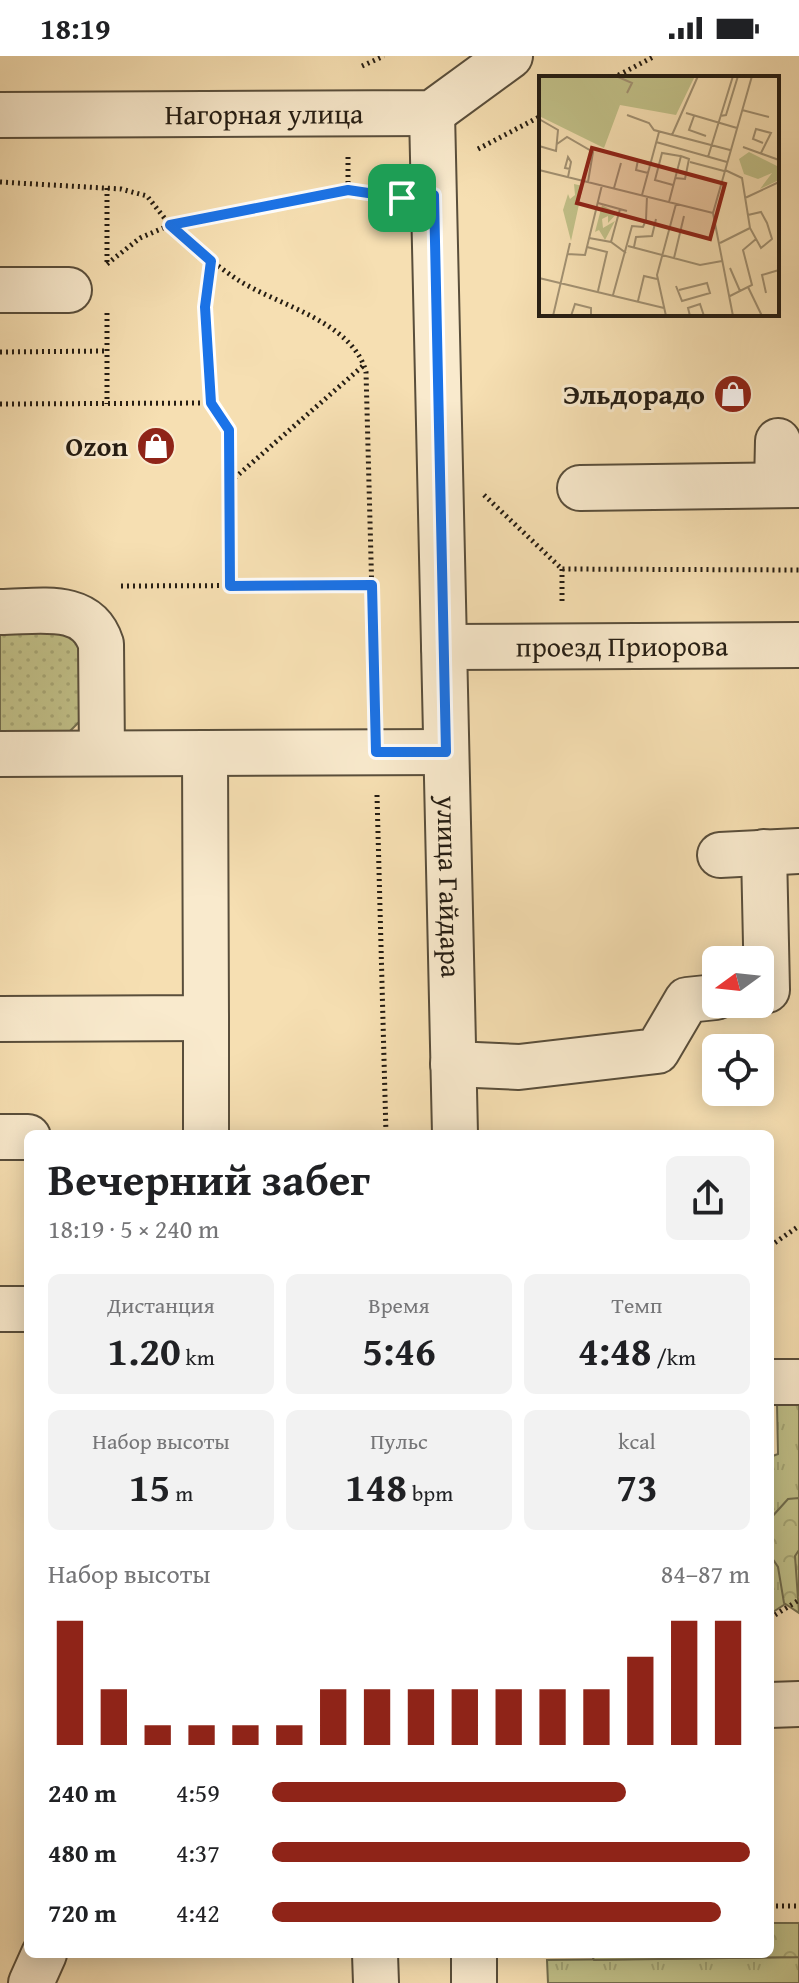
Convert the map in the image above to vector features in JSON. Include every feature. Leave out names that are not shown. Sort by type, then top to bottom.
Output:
[{"type":"street","points":[[432,113],[510,56]]},
{"type":"street","name":"Нагорная улица","points":[[0,115],[432,113]]},
{"type":"street","name":"улица Гайдара","points":[[432,113],[455,1130]]},
{"type":"street","points":[[0,290],[69,290]]},
{"type":"street","points":[[580,488],[788,485],[778,441]]},
{"type":"street","points":[[0,612],[76,613],[97,631],[101,644],[102,753]]},
{"type":"street","name":"проезд Приорова","points":[[444,647],[799,645]]},
{"type":"street","points":[[0,754],[446,752]]},
{"type":"street","points":[[205,753],[206,1130]]},
{"type":"street","points":[[720,855],[782,851],[775,991]]},
{"type":"street","points":[[453,1064],[519,1067],[657,1051],[687,1000],[702,998]]},
{"type":"street","points":[[0,1019],[206,1018]]},
{"type":"street","points":[[0,1137],[24,1137]]},
{"type":"street","points":[[0,1309],[24,1309]]},
{"type":"street","points":[[774,1382],[799,1382]]},
{"type":"street","points":[[774,1705],[799,1704]]},
{"type":"street","points":[[31,1983],[42,1958]]},
{"type":"street","points":[[375,1958],[376,1983]]},
{"type":"street","points":[[474,1958],[474,1983]]},
{"type":"path","points":[[617,76],[655,56]]},
{"type":"path","points":[[476,150],[539,117]]},
{"type":"path","points":[[0,182],[121,189],[147,196],[170,225],[211,261],[239,281],[339,334],[359,352],[364,365],[372,585],[386,1130]]},
{"type":"path","points":[[107,264],[140,238],[170,225],[348,190],[402,198],[434,195]]},
{"type":"path","points":[[211,261],[205,307],[211,403],[229,430],[230,586]]},
{"type":"path","points":[[0,352],[107,351]]},
{"type":"path","points":[[230,483],[364,365]]},
{"type":"path","points":[[0,404],[211,403]]},
{"type":"path","points":[[484,495],[562,569],[799,570]]},
{"type":"path","points":[[121,586],[372,585]]},
{"type":"path","points":[[774,1243],[799,1226]]},
{"type":"path","points":[[774,1616],[799,1600]]},
{"type":"path","points":[[774,1906],[799,1906]]},
{"type":"green space","points":[[0,626],[64,629],[83,646],[82,719],[64,737],[0,742]]},
{"type":"green space","points":[[799,1402],[799,1595],[774,1611],[774,1456],[778,1454],[777,1404]]},
{"type":"green space","points":[[799,1498],[799,1550],[795,1556],[799,1613],[784,1603],[778,1567],[774,1561],[774,1515],[788,1499]]},
{"type":"green space","points":[[774,1923],[799,1923],[799,1957],[774,1957]]},
{"type":"green space","points":[[799,1957],[799,1983],[548,1983],[547,1960]]},
{"type":"green space","points":[[593,1958],[731,1958],[594,1960]]},
{"type":"place","name":"Эльдорадо","points":[[733,394]]},
{"type":"place","name":"Ozon","points":[[156,446]]},
{"type":"route","points":[[348,190],[402,198],[434,195],[446,752],[376,752],[372,585],[230,586],[229,430],[211,403],[205,307],[211,261],[170,225],[348,190]]}]
